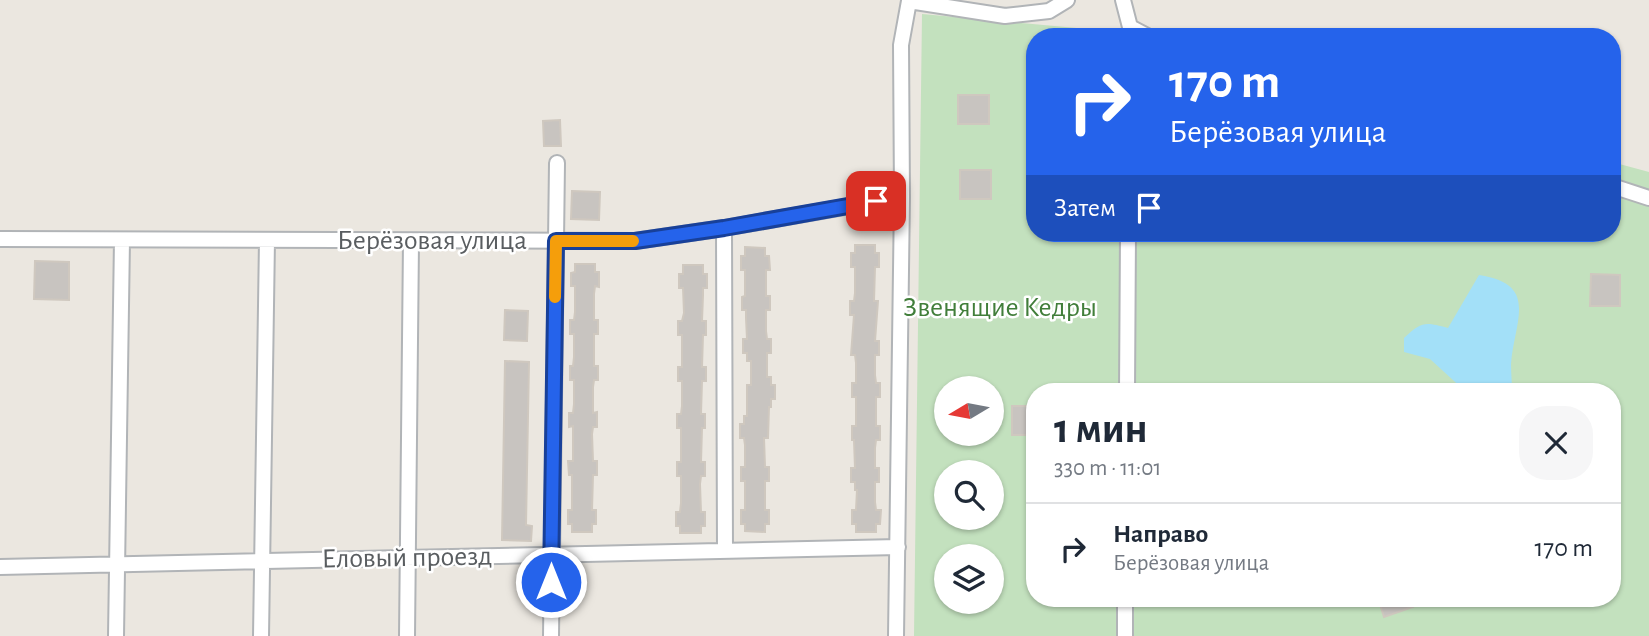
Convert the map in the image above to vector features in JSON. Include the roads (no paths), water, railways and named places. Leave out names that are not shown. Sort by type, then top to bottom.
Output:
[{"type":"street","points":[[896,636],[902,197],[901,45],[909,1],[1005,16],[1049,11],[1067,0]]},
{"type":"street","points":[[1124,3],[1129,28]]},
{"type":"street","points":[[551,636],[557,163]]},
{"type":"street","points":[[1621,189],[1649,198]]},
{"type":"street","name":"Берёзовая улица","points":[[0,239],[635,241],[902,197]]},
{"type":"street","points":[[724,228],[725,551]]},
{"type":"street","points":[[116,636],[122,240]]},
{"type":"street","points":[[261,636],[267,240]]},
{"type":"street","points":[[407,636],[411,242]]},
{"type":"street","points":[[1127,383],[1128,242]]},
{"type":"street","name":"Еловый проезд","points":[[0,567],[898,547]]},
{"type":"street","points":[[1125,607],[1125,636]]},
{"type":"water","points":[[1479,275],[1498,280],[1510,287],[1517,296],[1519,307],[1511,364],[1512,383],[1456,383],[1430,359],[1404,352],[1404,338],[1415,328],[1429,324],[1448,328]]},
{"type":"park label","name":"Звенящие Кедры","points":[[1000,308]]}]
